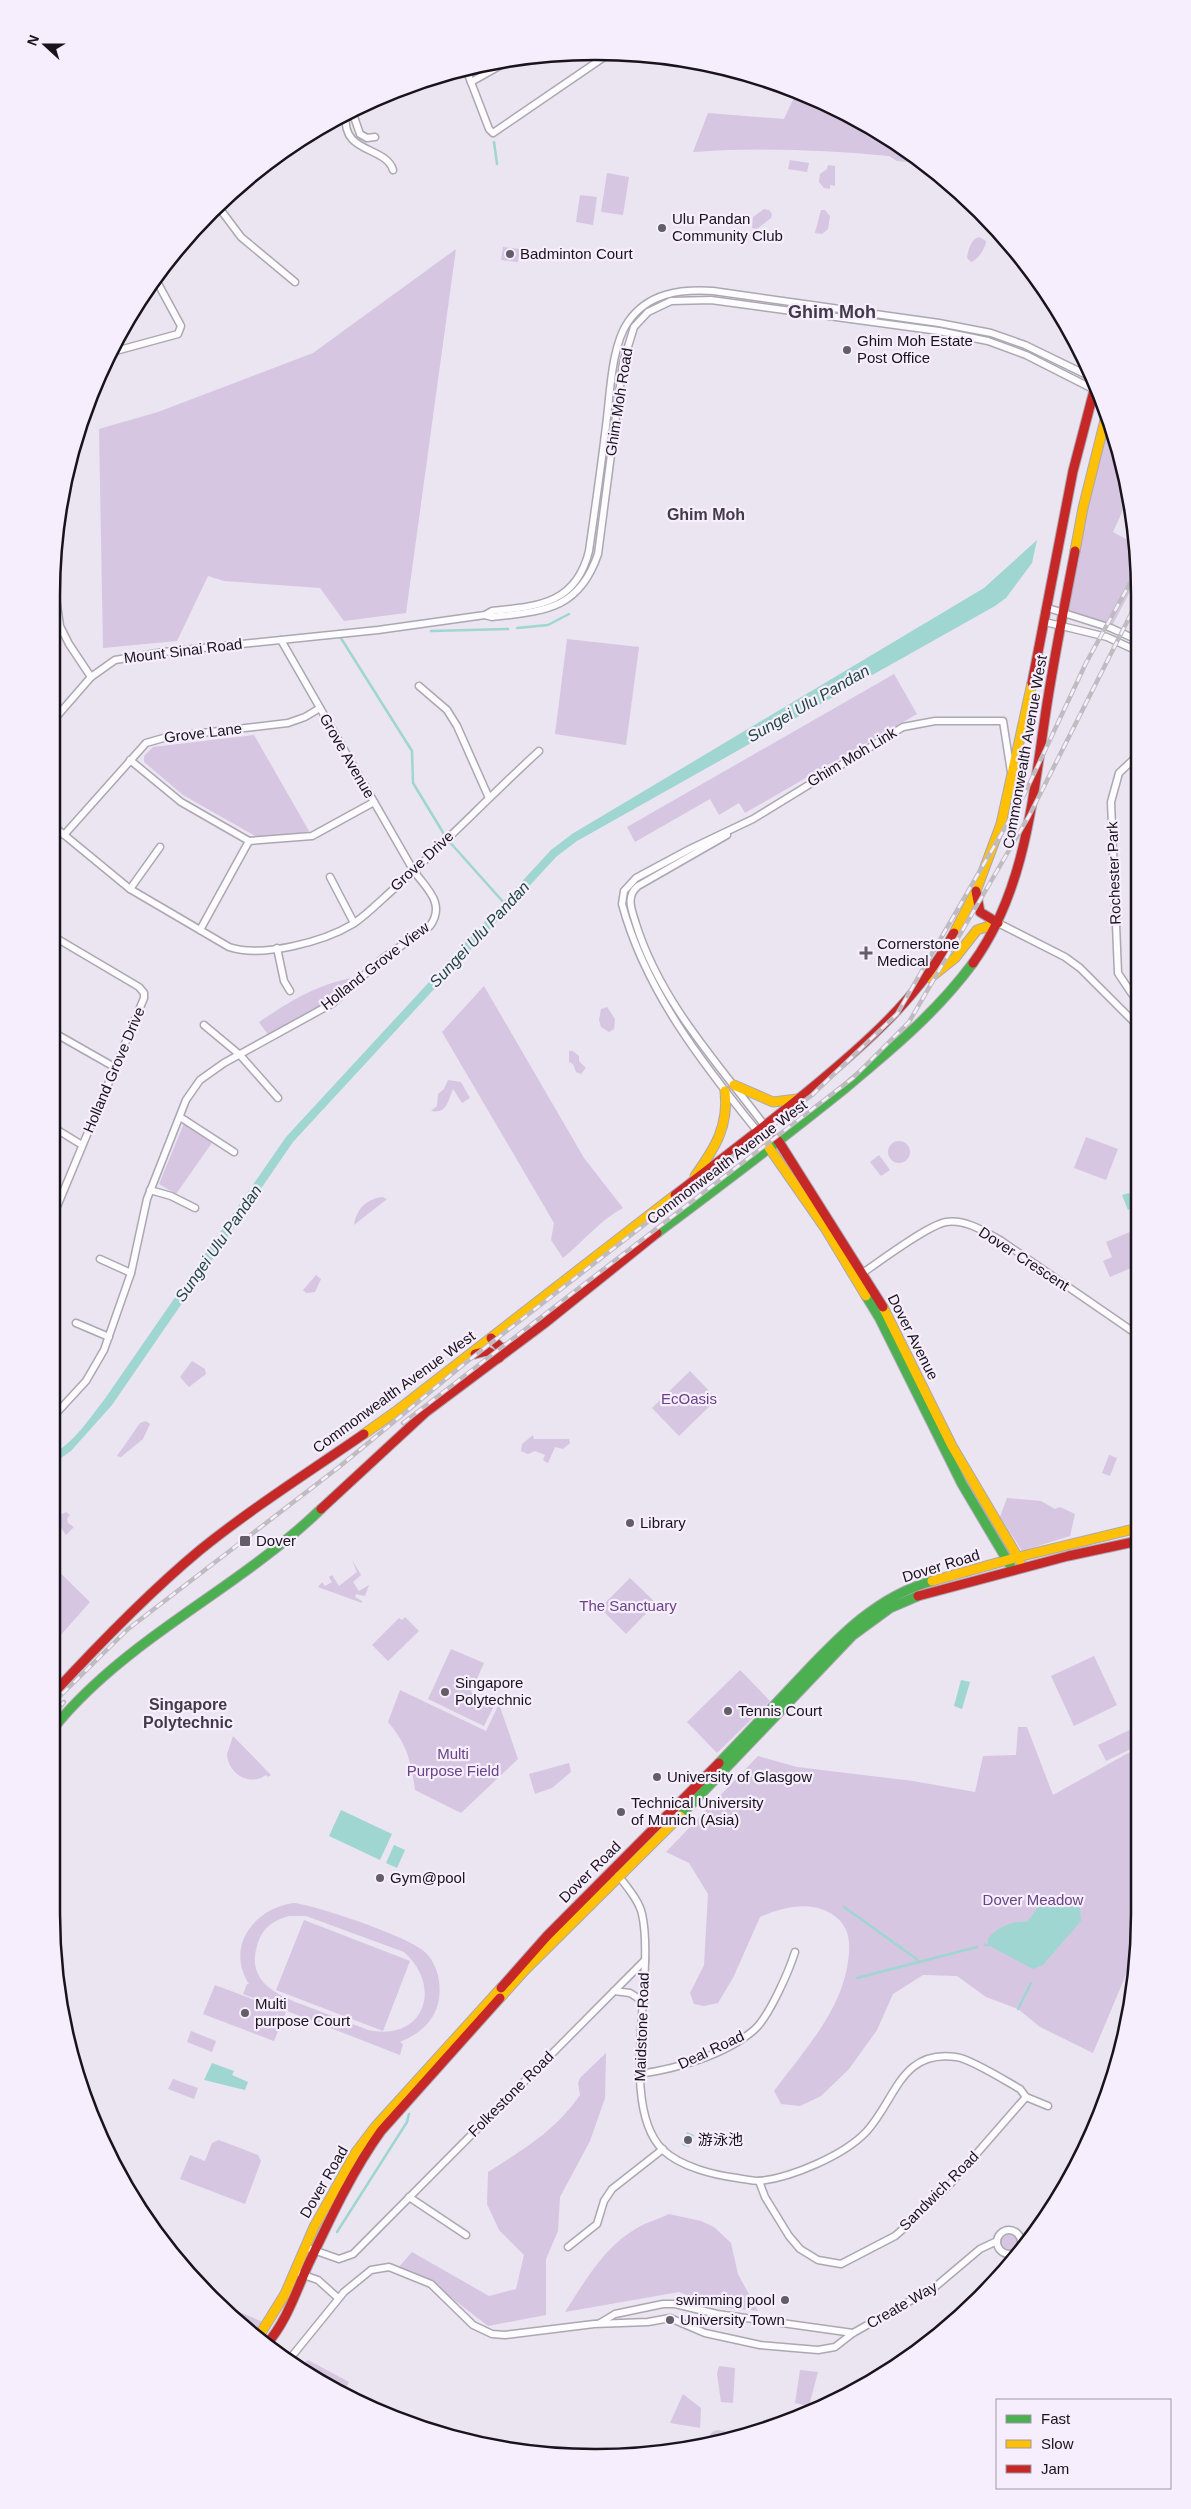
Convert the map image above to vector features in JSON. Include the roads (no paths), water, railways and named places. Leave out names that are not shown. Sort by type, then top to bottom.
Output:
[{"type":"main road","name":"Commonwealth Avenue West","points":[[60,1686],[99,1644],[200,1550],[242,1518],[395,1412],[761,1129],[868,1042],[922,984],[941,957],[976,891],[1001,824],[1048,608],[1073,471],[1094,400]]},
{"type":"main road","name":"Commonwealth Avenue West","points":[[60,1719],[128,1654],[274,1550],[309,1520],[400,1433],[499,1358],[645,1242],[779,1142],[908,1037],[971,966],[998,923],[1025,847],[1051,679],[1065,613],[1083,508],[1104,425]]},
{"type":"main road","points":[[976,891],[980,912],[998,923]]},
{"type":"main road","points":[[922,984],[952,961],[976,929],[981,926],[998,923]]},
{"type":"main road","points":[[734,1085],[773,1102],[800,1098]]},
{"type":"main road","points":[[686,1186],[721,1136],[728,1113],[725,1091]]},
{"type":"main road","name":"Dover Avenue","points":[[761,1129],[779,1142],[859,1276],[962,1484],[1013,1571]]},
{"type":"main road","name":"Dover Avenue","points":[[761,1129],[770,1148],[892,1320],[969,1478],[1024,1568]]},
{"type":"main road","points":[[491,1338],[501,1348],[512,1347]]},
{"type":"main road","points":[[455,1366],[479,1351],[490,1351],[499,1358]]},
{"type":"main road","name":"Dover Road","points":[[262,2332],[274,2314],[314,2228],[356,2152],[375,2127],[525,1970],[702,1795],[873,1609],[915,1586],[1018,1557],[1131,1530]]},
{"type":"main road","name":"Dover Road","points":[[271,2339],[278,2329],[363,2156],[397,2112],[523,1960],[851,1632],[890,1608],[915,1597],[1024,1568],[1131,1543]]},
{"type":"street","points":[[468,75],[489,129],[495,132],[600,60]]},
{"type":"street","points":[[471,82],[493,70]]},
{"type":"street","points":[[354,118],[360,134],[366,138],[375,136]]},
{"type":"street","points":[[346,122],[354,141],[359,146],[387,160],[393,170]]},
{"type":"street","points":[[223,212],[241,237],[295,282]]},
{"type":"street","points":[[120,350],[178,334],[181,330],[181,326],[160,285]]},
{"type":"street","name":"Ghim Moh Road","points":[[282,640],[485,615],[492,611],[551,602],[565,593],[582,574],[589,551],[618,346],[627,323],[644,305],[669,293],[685,290],[712,291],[926,321],[990,333],[1025,345],[1082,373]]},
{"type":"street","name":"Ghim Moh Road","points":[[485,615],[492,617],[538,612],[552,608],[567,600],[578,590],[592,570],[598,554],[623,363],[634,327],[648,312],[671,302],[711,300],[946,332],[988,341],[1026,355],[1087,383]]},
{"type":"street","points":[[627,323],[634,327]]},
{"type":"street","points":[[1048,608],[1112,628],[1131,637]]},
{"type":"street","points":[[1045,622],[1107,637],[1131,648]]},
{"type":"street","points":[[60,626],[69,644],[92,677]]},
{"type":"street","name":"Mount Sinai Road","points":[[60,712],[92,677],[116,660],[282,640]]},
{"type":"street","name":"Grove Avenue","points":[[282,640],[414,871]]},
{"type":"street","points":[[419,686],[447,710],[488,798]]},
{"type":"street","name":"Grove Lane","points":[[64,835],[146,743],[155,739],[288,722],[305,717],[320,708]]},
{"type":"street","name":"Ghim Moh Link","points":[[761,1129],[734,1085],[707,1054],[662,984],[646,951],[629,901],[633,890],[902,727],[935,721],[1004,722],[1005,743],[1012,780]]},
{"type":"street","name":"Grove Drive","points":[[60,832],[130,889],[235,949],[277,948],[316,942],[354,923],[414,871],[539,751]]},
{"type":"street","points":[[130,760],[181,802],[249,842],[303,839],[374,802]]},
{"type":"street","name":"Rochester Park","points":[[1131,762],[1120,773],[1111,802],[1118,973],[1131,992]]},
{"type":"street","name":"Ghim Moh Link","points":[[740,826],[690,849],[642,875],[628,885],[622,897],[622,904],[638,954],[655,988],[725,1091],[761,1129]]},
{"type":"street","points":[[200,930],[249,842]]},
{"type":"street","points":[[130,889],[160,847]]},
{"type":"street","name":"Holland Grove View","points":[[60,1409],[86,1381],[109,1337],[131,1273],[150,1190],[186,1100],[204,1075],[269,1036],[333,1003],[382,959],[430,926],[437,910],[435,898],[414,871]]},
{"type":"street","points":[[330,877],[354,923]]},
{"type":"street","points":[[998,923],[1065,957],[1080,968],[1131,1019]]},
{"type":"street","name":"Holland Grove Drive","points":[[60,940],[132,983],[144,993],[138,1017],[60,1198]]},
{"type":"street","points":[[277,948],[284,981],[290,991]]},
{"type":"street","points":[[638,954],[646,951]]},
{"type":"street","points":[[204,1025],[240,1055],[278,1098]]},
{"type":"street","points":[[60,1036],[116,1068]]},
{"type":"street","points":[[180,1117],[234,1152]]},
{"type":"street","points":[[60,1132],[82,1145]]},
{"type":"street","points":[[150,1190],[170,1196],[195,1208]]},
{"type":"street","name":"Dover Crescent","points":[[859,1276],[939,1224],[955,1222],[966,1224],[976,1227],[1000,1240],[1131,1330]]},
{"type":"street","points":[[100,1260],[131,1273]]},
{"type":"street","points":[[76,1323],[109,1337]]},
{"type":"street","name":"Maidstone Road","points":[[613,1868],[641,1911],[645,1960],[639,2074],[645,2114],[663,2150]]},
{"type":"street","name":"Deal Road","points":[[639,2074],[681,2066],[720,2050],[755,2029],[775,1997],[795,1952]]},
{"type":"street","name":"Folkestone Road","points":[[305,2247],[339,2259],[353,2254],[645,1960]]},
{"type":"street","points":[[614,1991],[630,1993],[644,2002]]},
{"type":"street","points":[[568,2247],[597,2224],[604,2201],[612,2189],[663,2150],[677,2159],[720,2176],[759,2181],[804,2169],[838,2154],[867,2131],[904,2076],[916,2064],[932,2057],[957,2057],[1020,2089],[1026,2096],[1048,2106]]},
{"type":"street","name":"Sandwich Road","points":[[759,2181],[775,2214],[800,2249],[818,2260],[842,2264],[895,2236],[903,2229],[951,2183],[1026,2096]]},
{"type":"street","points":[[409,2197],[466,2235]]},
{"type":"street","name":"Create Way","points":[[599,2323],[648,2322],[670,2318],[705,2333],[760,2345],[818,2350],[835,2347],[853,2333],[935,2288],[980,2250],[997,2241],[1005,2230],[1017,2232],[1021,2238]]},
{"type":"street","points":[[997,2241],[1002,2252],[1009,2253]]},
{"type":"street","points":[[293,2355],[338,2298],[371,2270],[389,2267],[432,2284],[473,2325],[492,2334],[505,2335],[599,2323],[615,2314],[663,2304],[675,2304],[717,2314],[853,2333]]},
{"type":"street","points":[[295,2272],[318,2280],[338,2298]]},
{"type":"water","name":"Sungei Ulu Pandan","points":[[1037,540],[1032,563],[1006,598],[995,606],[577,841],[557,856],[293,1142],[112,1405],[71,1451],[60,1459],[60,1449],[87,1423],[104,1400],[286,1137],[551,850],[572,834],[984,588]]},
{"type":"water","points":[[1129,1193],[1131,1209],[1128,1210],[1122,1195]]},
{"type":"water","points":[[961,1680],[970,1682],[962,1709],[954,1706]]},
{"type":"water","points":[[341,1810],[392,1834],[380,1860],[329,1836]]},
{"type":"water","points":[[394,1845],[405,1850],[397,1868],[386,1863]]},
{"type":"water","points":[[1059,1895],[1066,1897],[1080,1908],[1081,1921],[1043,1965],[1033,1969],[988,1945],[988,1939],[995,1931],[1011,1924],[1027,1922],[1038,1907]]},
{"type":"water","points":[[212,2063],[234,2071],[232,2075],[248,2082],[245,2090],[204,2080]]},
{"type":"water","name":"游泳池","points":[[687,2132],[694,2135],[689,2147],[682,2145]]},
{"type":"waterway","points":[[494,142],[497,164]]},
{"type":"waterway","points":[[517,628],[548,625],[569,614]]},
{"type":"waterway","points":[[431,631],[508,629]]},
{"type":"waterway","name":"Sungei Ulu Pandan","points":[[339,635],[412,751],[413,783],[447,839],[505,904]]},
{"type":"waterway","points":[[844,1907],[918,1960]]},
{"type":"waterway","points":[[857,1978],[977,1947]]},
{"type":"waterway","points":[[1018,2009],[1031,1983]]},
{"type":"waterway","points":[[337,2232],[407,2122],[409,2114]]},
{"type":"railway","points":[[60,1696],[128,1629],[339,1467],[464,1364],[812,1095],[897,1014],[1025,793],[1086,663],[1131,582]]},
{"type":"railway","points":[[403,1423],[853,1078],[909,1022],[1029,816],[1131,614]]},
{"type":"railway","points":[[60,1707],[64,1702]]},
{"type":"place","name":"Ulu Pandan Community Club","points":[[662,228]]},
{"type":"place","name":"Badminton Court","points":[[510,254]]},
{"type":"place","name":"Ghim Moh Estate Post Office","points":[[847,350]]},
{"type":"place","name":"Cornerstone Medical","points":[[866,953]]},
{"type":"place","name":"Library","points":[[630,1523]]},
{"type":"place","name":"Dover","points":[[245,1541]]},
{"type":"place","name":"Singapore Polytechnic","points":[[445,1692]]},
{"type":"place","name":"Tennis Court","points":[[728,1711]]},
{"type":"place","name":"University of Glasgow","points":[[657,1777]]},
{"type":"place","name":"Technical University of Munich (Asia)","points":[[621,1812]]},
{"type":"place","name":"Gym@pool","points":[[380,1878]]},
{"type":"place","name":"Multi purpose Court","points":[[245,2013]]},
{"type":"place","name":"游泳池","points":[[688,2140]]},
{"type":"place","name":"swimming pool","points":[[785,2300]]},
{"type":"place","name":"University Town","points":[[670,2320]]},
{"type":"district","name":"Ghim Moh","points":[[832,312]]},
{"type":"district","name":"Ghim Moh","points":[[706,514]]},
{"type":"district","name":"Singapore Polytechnic","points":[[188,1713]]},
{"type":"park label","name":"EcOasis","points":[[689,1399]]},
{"type":"park label","name":"The Sanctuary","points":[[628,1606]]},
{"type":"park label","name":"Multi Purpose Field","points":[[453,1762]]},
{"type":"park label","name":"Dover Meadow","points":[[1033,1900]]}]
